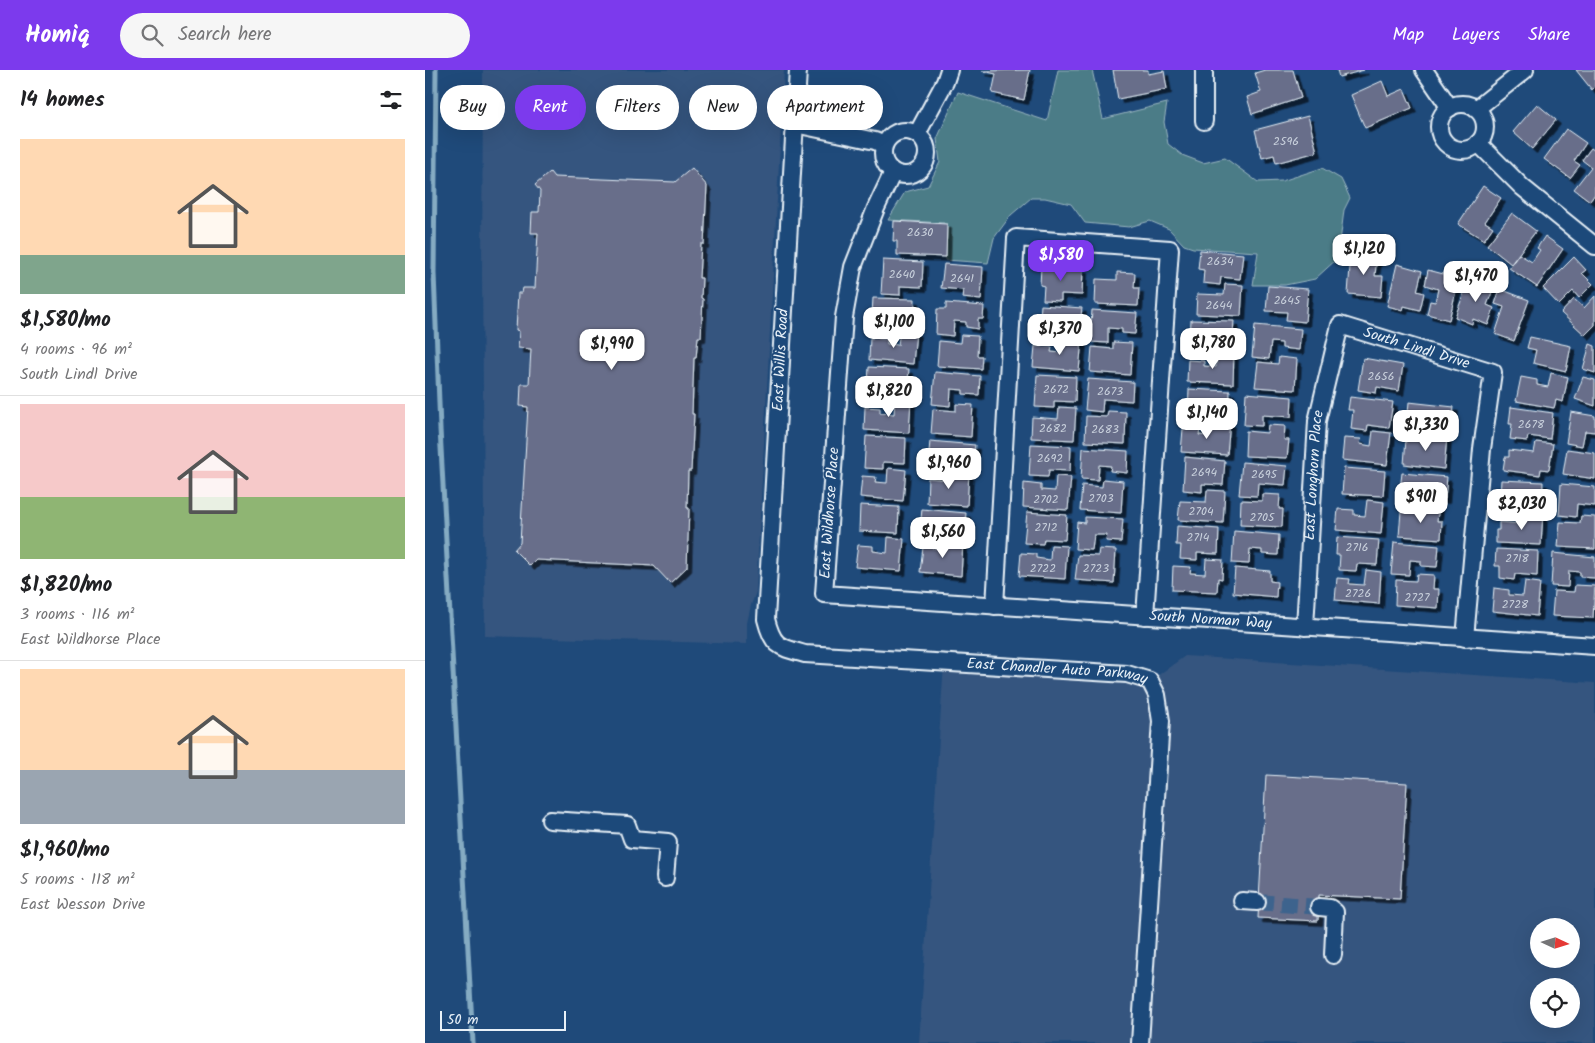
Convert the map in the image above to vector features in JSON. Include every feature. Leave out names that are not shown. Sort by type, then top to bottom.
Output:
[{"type":"street","name":"East Willis Road","points":[[797,85],[798,70]]},
{"type":"street","points":[[917,134],[945,82],[949,70]]},
{"type":"street","points":[[1204,70],[1205,121]]},
{"type":"street","points":[[1424,70],[1450,108]]},
{"type":"street","points":[[1476,109],[1525,70]]},
{"type":"street","points":[[1463,104],[1476,109],[1484,122],[1483,137],[1472,148],[1457,150],[1449,147],[1440,135],[1441,119],[1450,108],[1463,104]]},
{"type":"street","name":"East Willis Road","points":[[779,647],[770,634],[766,619],[795,130]]},
{"type":"street","points":[[823,130],[875,141],[884,146]]},
{"type":"street","points":[[898,132],[917,134],[925,145],[927,152],[923,165],[913,173],[899,174],[893,172],[884,160],[884,146],[892,135],[898,132]]},
{"type":"street","points":[[1478,144],[1522,187],[1595,246]]},
{"type":"street","name":"East Wildhorse Place","points":[[825,594],[844,317],[853,267],[875,208],[893,172]]},
{"type":"street","points":[[995,606],[1016,238],[1170,249],[1145,616]]},
{"type":"street","name":"South Lindl Drive","points":[[1340,325],[1493,372],[1482,448],[1465,638]]},
{"type":"street","name":"East Longhorn Place","points":[[1305,627],[1317,421],[1340,325]]},
{"type":"street","name":"South Norman Way","points":[[825,594],[1595,646]]},
{"type":"street","name":"East Chandler Auto Parkway","points":[[779,647],[805,654],[1127,674],[1151,681],[1157,695],[1161,721],[1140,1043]]},
{"type":"street","points":[[550,820],[627,825],[632,839],[668,842],[665,878]]},
{"type":"street","points":[[1319,907],[1331,908],[1335,912],[1333,955]]},
{"type":"shaded area","points":[[483,70],[784,70],[783,85],[767,85],[767,130],[781,130],[756,592],[747,623],[747,644],[485,636],[483,130],[505,130],[505,85],[483,85]]},
{"type":"shaded area","points":[[1185,656],[1595,683],[1595,1043],[919,1043],[944,663],[1150,681]]},
{"type":"green space","points":[[1058,70],[1092,70],[1103,119],[1167,103],[1164,122],[1168,144],[1182,155],[1203,163],[1225,158],[1258,182],[1282,181],[1322,168],[1341,179],[1350,198],[1344,210],[1338,258],[1315,279],[1285,285],[1253,285],[1258,252],[1193,248],[1184,245],[1169,229],[1150,221],[1129,227],[1085,223],[1071,204],[1045,198],[1031,198],[1011,215],[994,238],[988,263],[945,260],[944,223],[888,220],[905,192],[928,186],[940,162],[937,139],[958,92],[1047,121]]},
{"type":"building","points":[[1030,70],[1024,100],[992,93],[996,74],[982,71]]},
{"type":"building","points":[[1113,70],[1148,70],[1148,74],[1164,71],[1167,89],[1118,99]]},
{"type":"building","points":[[1265,70],[1293,70],[1301,98],[1252,114],[1247,97],[1261,92],[1255,73]]},
{"type":"building","points":[[1337,70],[1364,70],[1339,77]]},
{"type":"building","points":[[1576,70],[1595,70],[1595,87],[1592,90]]},
{"type":"building","points":[[1382,81],[1388,96],[1404,89],[1412,108],[1365,128],[1351,95]]},
{"type":"building","points":[[1537,104],[1556,120],[1532,149],[1513,132]]},
{"type":"building","points":[[1308,116],[1317,152],[1276,163],[1274,155],[1262,158],[1255,130]]},
{"type":"building","points":[[1566,129],[1586,143],[1574,161],[1580,165],[1570,178],[1544,159]]},
{"type":"building","points":[[1591,148],[1595,151],[1595,194],[1590,201],[1574,189],[1591,167],[1582,160]]},
{"type":"building","points":[[692,168],[707,186],[704,244],[701,244],[699,278],[702,278],[701,298],[703,299],[701,337],[698,337],[696,358],[694,358],[691,471],[688,471],[687,567],[670,583],[654,566],[536,560],[530,566],[514,550],[520,543],[528,407],[520,406],[521,384],[529,384],[531,349],[518,348],[519,331],[516,330],[518,293],[522,293],[523,288],[535,288],[538,233],[531,233],[532,212],[539,212],[540,191],[535,185],[550,172],[554,177],[675,182]]},
{"type":"building","points":[[1483,186],[1501,198],[1485,222],[1493,227],[1484,240],[1458,224]]},
{"type":"building","points":[[1512,213],[1536,231],[1511,264],[1487,245]]},
{"type":"building","points":[[894,221],[947,224],[946,257],[897,255],[897,241],[893,241]]},
{"type":"building","points":[[1545,236],[1563,249],[1537,287],[1509,268],[1519,254],[1532,262],[1540,250],[1537,248]]},
{"type":"building","points":[[1200,250],[1243,254],[1240,279],[1221,277],[1220,285],[1203,283],[1204,270],[1198,269]]},
{"type":"building","points":[[1351,253],[1377,255],[1375,276],[1383,276],[1381,297],[1348,294]]},
{"type":"building","points":[[1574,257],[1586,270],[1582,273],[1593,284],[1579,298],[1573,291],[1559,305],[1543,288]]},
{"type":"building","points":[[883,260],[923,262],[922,287],[900,286],[900,295],[881,294]]},
{"type":"building","points":[[944,264],[983,267],[981,300],[962,298],[963,290],[941,288]]},
{"type":"building","points":[[1397,264],[1422,271],[1417,291],[1424,293],[1420,310],[1404,306],[1403,310],[1387,306]]},
{"type":"building","points":[[1041,267],[1083,269],[1082,295],[1061,294],[1061,301],[1043,300],[1044,286],[1040,285]]},
{"type":"building","points":[[1428,270],[1459,278],[1449,320],[1427,314],[1430,301],[1435,302],[1438,289],[1425,285]]},
{"type":"building","points":[[1117,272],[1135,273],[1134,288],[1139,288],[1138,306],[1095,304],[1096,279],[1117,280]]},
{"type":"building","points":[[1470,277],[1494,287],[1487,305],[1494,308],[1488,325],[1473,319],[1472,324],[1455,317]]},
{"type":"building","points":[[1225,284],[1243,285],[1241,316],[1196,314],[1197,294],[1224,295]]},
{"type":"building","points":[[1268,286],[1308,289],[1305,322],[1286,320],[1287,312],[1266,311]]},
{"type":"building","points":[[1500,289],[1529,300],[1514,341],[1495,334],[1504,307],[1495,304]]},
{"type":"building","points":[[1595,296],[1595,325],[1585,335],[1561,313],[1574,299],[1584,308]]},
{"type":"building","points":[[873,298],[915,299],[914,325],[892,324],[892,330],[877,329],[877,315],[872,315]]},
{"type":"building","points":[[946,303],[984,306],[983,319],[978,319],[978,329],[966,327],[966,322],[954,321],[953,336],[936,334],[937,309],[946,309]]},
{"type":"building","points":[[1041,305],[1082,308],[1079,333],[1039,330]]},
{"type":"building","points":[[1092,310],[1137,313],[1135,334],[1122,333],[1122,329],[1108,328],[1108,343],[1090,342]]},
{"type":"building","points":[[1191,320],[1234,321],[1232,347],[1211,346],[1211,353],[1194,352],[1195,339],[1190,338]]},
{"type":"building","points":[[1255,325],[1301,329],[1299,350],[1282,348],[1282,343],[1271,342],[1269,359],[1252,357]]},
{"type":"building","points":[[900,330],[916,332],[913,364],[869,360],[870,338],[887,339],[887,344],[898,345]]},
{"type":"building","points":[[961,335],[978,336],[977,356],[982,356],[981,369],[937,366],[939,341],[960,343]]},
{"type":"building","points":[[1064,337],[1082,339],[1079,371],[1033,367],[1035,346],[1052,347],[1051,352],[1062,353]]},
{"type":"building","points":[[1530,337],[1571,346],[1566,371],[1533,363],[1536,350],[1527,348]]},
{"type":"building","points":[[1113,342],[1132,343],[1130,375],[1090,372],[1092,347],[1113,349]]},
{"type":"building","points":[[1590,344],[1595,346],[1595,373],[1583,369]]},
{"type":"building","points":[[1217,352],[1234,353],[1233,384],[1187,382],[1188,360],[1204,361],[1204,366],[1216,367]]},
{"type":"building","points":[[1279,357],[1297,359],[1295,390],[1255,387],[1258,362],[1278,364]]},
{"type":"building","points":[[1363,358],[1403,365],[1399,391],[1377,387],[1376,393],[1358,390]]},
{"type":"building","points":[[869,367],[909,369],[907,394],[888,392],[887,400],[867,399]]},
{"type":"building","points":[[935,372],[980,376],[979,395],[963,394],[963,390],[951,389],[950,406],[932,404]]},
{"type":"building","points":[[1551,373],[1568,377],[1563,402],[1556,400],[1554,408],[1516,401],[1521,377],[1537,380],[1537,385],[1548,387]]},
{"type":"building","points":[[1037,375],[1076,377],[1075,402],[1054,401],[1054,408],[1035,407]]},
{"type":"building","points":[[1583,377],[1595,380],[1595,406],[1575,399]]},
{"type":"building","points":[[1088,379],[1133,382],[1132,401],[1103,399],[1102,412],[1085,410]]},
{"type":"building","points":[[1189,389],[1230,391],[1229,417],[1188,414]]},
{"type":"building","points":[[1246,393],[1292,397],[1291,417],[1262,415],[1262,426],[1244,425]]},
{"type":"building","points":[[1350,397],[1393,402],[1389,428],[1368,425],[1367,431],[1351,429],[1353,410],[1348,410]]},
{"type":"building","points":[[895,399],[911,400],[909,433],[864,430],[865,407],[880,408],[880,413],[894,414]]},
{"type":"building","points":[[1409,402],[1454,407],[1452,426],[1425,423],[1424,436],[1406,435]]},
{"type":"building","points":[[956,404],[973,405],[971,437],[931,434],[933,409],[956,411]]},
{"type":"building","points":[[1059,407],[1076,408],[1074,440],[1031,438],[1032,417],[1058,419]]},
{"type":"building","points":[[1511,407],[1553,413],[1550,439],[1528,436],[1527,441],[1510,439],[1512,424],[1509,424]]},
{"type":"building","points":[[1108,411],[1126,412],[1125,444],[1085,442],[1086,416],[1107,417]]},
{"type":"building","points":[[1571,412],[1595,416],[1595,432],[1585,431],[1582,446],[1566,443]]},
{"type":"building","points":[[1212,421],[1230,422],[1227,455],[1181,452],[1183,429],[1200,430],[1199,435],[1210,436]]},
{"type":"building","points":[[1268,425],[1285,426],[1284,440],[1289,440],[1287,458],[1245,456],[1246,431],[1267,433]]},
{"type":"building","points":[[1373,431],[1391,433],[1387,465],[1342,460],[1344,438],[1361,439],[1360,444],[1371,446]]},
{"type":"building","points":[[1428,435],[1447,437],[1444,469],[1404,464],[1406,439],[1428,441]]},
{"type":"building","points":[[866,436],[906,438],[905,463],[883,462],[883,469],[864,468]]},
{"type":"building","points":[[930,441],[975,445],[973,464],[945,461],[944,475],[927,474]]},
{"type":"building","points":[[1536,442],[1553,444],[1549,470],[1541,469],[1540,475],[1503,470],[1505,457],[1509,457],[1509,450],[1534,453]]},
{"type":"building","points":[[1031,444],[1071,446],[1070,471],[1049,470],[1048,477],[1029,476]]},
{"type":"building","points":[[1083,448],[1128,451],[1127,473],[1110,471],[1111,466],[1099,465],[1098,480],[1081,479]]},
{"type":"building","points":[[1567,449],[1595,453],[1595,479],[1563,474]]},
{"type":"building","points":[[1185,457],[1225,461],[1223,485],[1202,484],[1202,492],[1183,490]]},
{"type":"building","points":[[1242,462],[1287,466],[1285,485],[1258,483],[1257,496],[1239,495]]},
{"type":"building","points":[[888,468],[906,470],[903,501],[860,497],[862,476],[876,477],[875,482],[887,483]]},
{"type":"building","points":[[1344,468],[1385,471],[1383,496],[1342,494]]},
{"type":"building","points":[[950,472],[969,473],[967,506],[927,503],[928,478],[949,480]]},
{"type":"building","points":[[1402,473],[1447,477],[1445,499],[1428,497],[1428,492],[1418,491],[1416,507],[1398,506]]},
{"type":"building","points":[[1056,476],[1071,477],[1068,510],[1023,507],[1024,483],[1041,485],[1041,490],[1055,491]]},
{"type":"building","points":[[1103,479],[1123,481],[1121,513],[1080,510],[1082,485],[1102,487]]},
{"type":"building","points":[[1501,480],[1543,482],[1542,507],[1521,506],[1521,513],[1503,512],[1504,499],[1500,498]]},
{"type":"building","points":[[1561,484],[1595,487],[1595,506],[1577,504],[1576,517],[1559,515]]},
{"type":"building","points":[[1207,490],[1225,491],[1223,523],[1178,520],[1180,501],[1206,502]]},
{"type":"building","points":[[1262,494],[1280,495],[1279,509],[1283,509],[1282,527],[1240,525],[1241,500],[1262,501]]},
{"type":"building","points":[[1367,500],[1384,502],[1381,534],[1336,530],[1338,509],[1354,510],[1354,515],[1365,516]]},
{"type":"building","points":[[860,505],[899,507],[898,533],[859,531]]},
{"type":"building","points":[[1423,506],[1439,507],[1437,521],[1442,521],[1441,539],[1399,536],[1401,511],[1422,512]]},
{"type":"building","points":[[922,509],[966,513],[964,534],[948,533],[949,528],[937,527],[936,541],[919,540]]},
{"type":"building","points":[[1027,512],[1067,515],[1065,540],[1044,539],[1043,544],[1024,543]]},
{"type":"building","points":[[1525,512],[1543,513],[1541,545],[1496,543],[1496,530],[1499,530],[1499,522],[1525,524]]},
{"type":"building","points":[[1581,516],[1595,517],[1595,549],[1558,547],[1560,522],[1580,523]]},
{"type":"building","points":[[1085,517],[1123,519],[1121,542],[1106,541],[1107,535],[1094,535],[1092,550],[1075,549],[1077,522],[1085,523]]},
{"type":"building","points":[[1177,526],[1219,529],[1218,554],[1197,553],[1197,560],[1180,559],[1181,545],[1176,545]]},
{"type":"building","points":[[1234,531],[1279,535],[1278,555],[1262,554],[1262,550],[1250,549],[1249,564],[1232,563]]},
{"type":"building","points":[[888,537],[904,539],[901,571],[855,567],[858,545],[873,546],[873,551],[887,553]]},
{"type":"building","points":[[1337,537],[1379,540],[1377,565],[1357,564],[1356,571],[1339,570],[1340,555],[1336,555]]},
{"type":"building","points":[[943,541],[963,543],[961,576],[920,572],[923,547],[943,549]]},
{"type":"building","points":[[1394,542],[1439,546],[1437,567],[1421,566],[1421,561],[1410,560],[1409,575],[1391,574]]},
{"type":"building","points":[[1051,545],[1067,546],[1065,579],[1019,576],[1021,553],[1036,554],[1036,558],[1050,560]]},
{"type":"building","points":[[1099,549],[1116,550],[1114,583],[1075,580],[1078,555],[1098,556]]},
{"type":"building","points":[[1496,549],[1538,551],[1537,576],[1515,574],[1514,580],[1500,578],[1500,566],[1495,566]]},
{"type":"building","points":[[1553,553],[1595,557],[1595,578],[1580,577],[1580,572],[1569,571],[1568,587],[1551,586]]},
{"type":"building","points":[[1206,559],[1223,560],[1222,579],[1218,578],[1217,592],[1172,590],[1173,566],[1191,567],[1190,573],[1205,574]]},
{"type":"building","points":[[1235,568],[1270,571],[1270,581],[1277,582],[1276,597],[1233,593]]},
{"type":"building","points":[[1366,570],[1381,572],[1379,604],[1335,600],[1337,578],[1350,579],[1349,584],[1364,585]]},
{"type":"building","points":[[1417,574],[1434,575],[1433,589],[1439,589],[1438,608],[1395,605],[1396,580],[1416,581]]},
{"type":"building","points":[[1525,581],[1540,583],[1537,616],[1492,611],[1494,588],[1509,590],[1509,595],[1523,596]]},
{"type":"building","points":[[1575,585],[1595,586],[1593,618],[1552,616],[1554,591],[1574,592]]},
{"type":"building","points":[[1266,775],[1407,783],[1400,899],[1319,895],[1318,921],[1258,918]]},
{"type":"waterway","points":[[436,70],[434,273],[440,429],[473,1043]]},
{"type":"tunnel","points":[[1257,902],[1319,907]]}]
